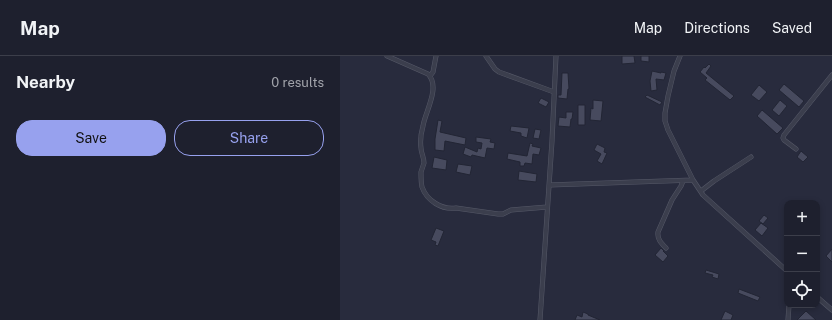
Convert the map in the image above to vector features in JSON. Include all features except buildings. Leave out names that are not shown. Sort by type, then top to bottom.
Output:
[{"type":"street","points":[[387,56],[428,74],[432,80],[432,97],[423,125],[421,148],[424,162],[421,173],[422,187],[431,200],[442,207],[449,209],[456,208],[498,214],[503,214],[511,210],[547,207]]},
{"type":"street","points":[[430,76],[433,72],[436,56]]},
{"type":"street","points":[[486,56],[495,69],[500,72],[554,92]]},
{"type":"street","points":[[540,320],[556,56]]},
{"type":"street","points":[[680,56],[674,71],[665,113],[665,121],[668,130],[693,180],[701,191],[722,213],[784,268]]},
{"type":"street","points":[[796,149],[784,140],[784,135],[832,75]]},
{"type":"street","points":[[701,191],[751,158]]},
{"type":"street","points":[[549,184],[693,180]]},
{"type":"street","points":[[666,248],[658,238],[658,232],[672,200],[683,181]]},
{"type":"street","points":[[820,300],[832,310]]},
{"type":"street","points":[[788,320],[789,308]]}]
